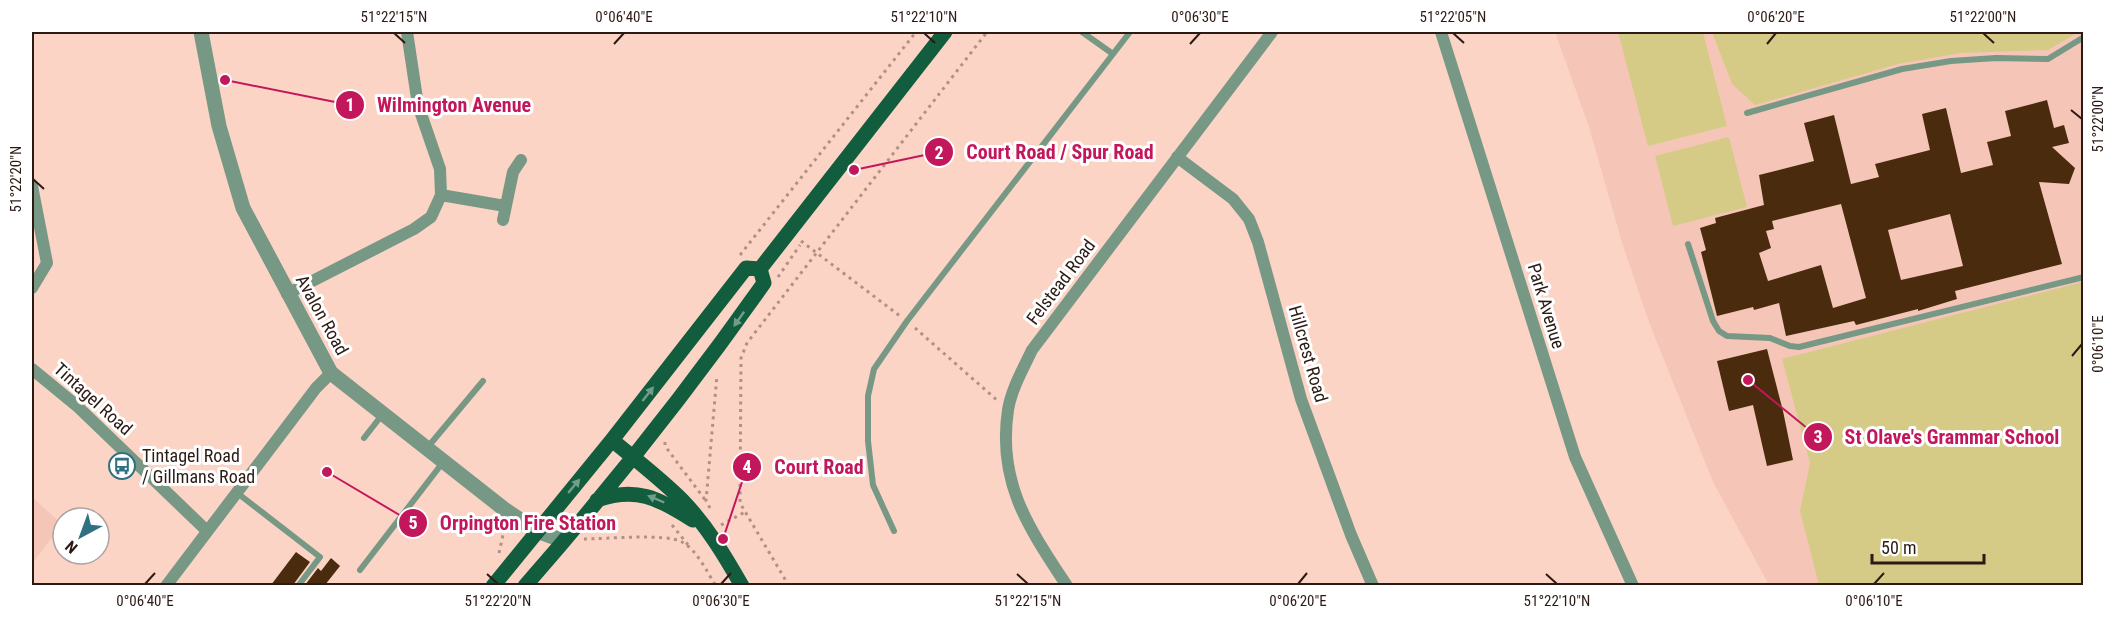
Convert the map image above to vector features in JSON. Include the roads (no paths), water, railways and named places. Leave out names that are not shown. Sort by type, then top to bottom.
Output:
[{"type":"main road","points":[[760,269],[945,32]]},
{"type":"main road","points":[[493,585],[612,440],[746,268],[760,269]]},
{"type":"main road","points":[[525,585],[577,536],[597,500],[718,347],[764,283],[760,269]]},
{"type":"main road","points":[[612,440],[711,523],[742,585]]},
{"type":"main road","points":[[597,500],[612,495],[646,495],[711,523]]},
{"type":"street","name":"Avalon Road","points":[[201,32],[219,126],[243,208],[331,373],[504,509],[537,531],[550,538],[561,540],[577,536]]},
{"type":"street","points":[[287,294],[414,229],[431,216],[441,195],[440,169],[418,105],[407,32]]},
{"type":"street","name":"Felstead Road","points":[[1067,585],[1032,533],[1013,491],[1007,449],[1008,409],[1019,377],[1032,350],[1272,32]]},
{"type":"street","name":"Park Avenue","points":[[1441,32],[1575,457],[1633,585]]},
{"type":"street","name":"Hillcrest Road","points":[[1177,158],[1233,199],[1249,219],[1258,242],[1301,399],[1351,536],[1373,585]]},
{"type":"street","points":[[502,220],[513,172],[521,160]]},
{"type":"street","points":[[32,186],[47,263],[32,288]]},
{"type":"street","points":[[441,195],[505,206]]},
{"type":"street","name":"Tintagel Road","points":[[32,369],[77,406],[207,531]]},
{"type":"street","points":[[166,585],[316,388],[331,373]]},
{"type":"lane","points":[[1082,32],[1113,54]]},
{"type":"lane","points":[[894,531],[873,485],[868,441],[868,396],[874,369],[914,312],[1130,32]]},
{"type":"lane","points":[[1747,113],[1902,69],[1951,61],[2048,59],[2084,37]]},
{"type":"lane","points":[[1688,244],[1713,321],[1719,331],[1727,336],[1770,338],[1800,347],[2084,277]]},
{"type":"lane","points":[[427,448],[483,381]]},
{"type":"lane","points":[[364,438],[382,414]]},
{"type":"lane","points":[[360,570],[444,461]]},
{"type":"lane","points":[[236,492],[320,557],[298,585]]},
{"type":"place","name":"Wilmington Avenue","points":[[225,80]]},
{"type":"place","name":"Court Road / Spur Road","points":[[854,170]]},
{"type":"place","name":"St Olave's Grammar School","points":[[1748,380]]},
{"type":"place","name":"Tintagel Road / Gillmans Road","points":[[122,466]]},
{"type":"place","name":"Orpington Fire Station","points":[[327,472]]},
{"type":"place","name":"Court Road","points":[[723,539]]}]
